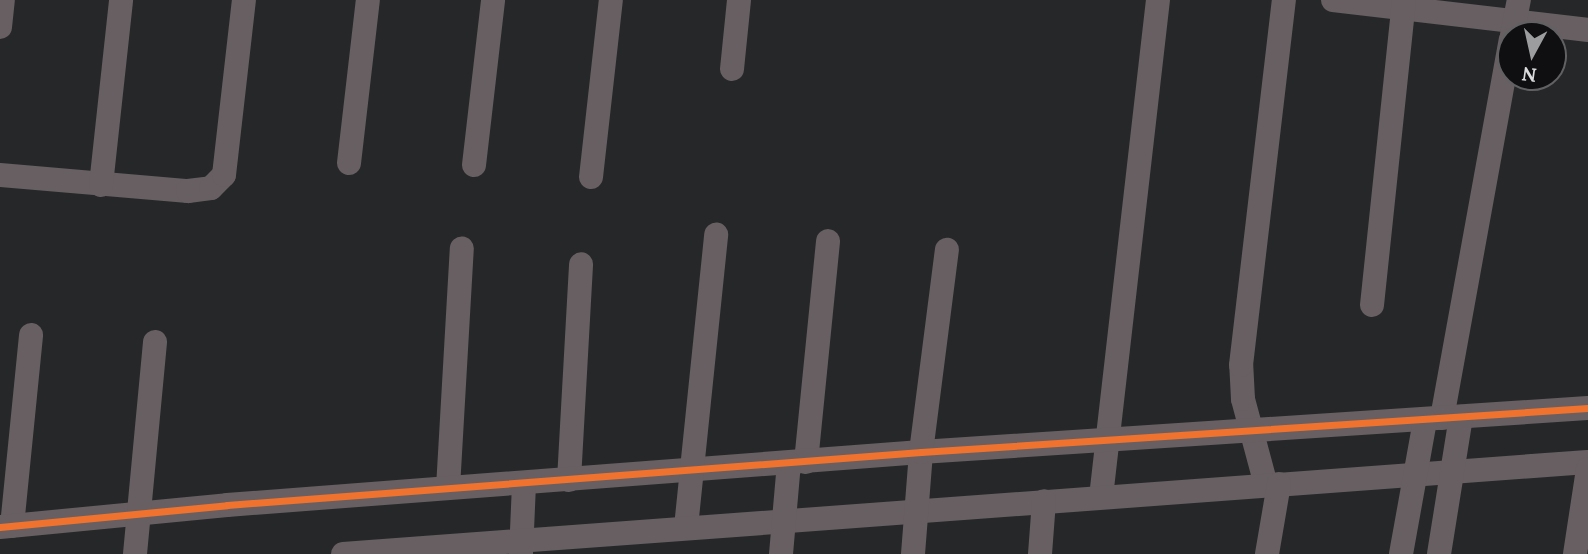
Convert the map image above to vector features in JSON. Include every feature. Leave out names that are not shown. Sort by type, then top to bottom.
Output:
[{"type":"street","points":[[0,27],[3,0]]},
{"type":"street","points":[[102,185],[121,0]]},
{"type":"street","points":[[0,175],[188,191],[211,188],[223,175],[244,0]]},
{"type":"street","points":[[349,163],[368,0]]},
{"type":"street","points":[[474,164],[493,0]]},
{"type":"street","points":[[591,177],[611,0]]},
{"type":"street","points":[[732,69],[739,0]]},
{"type":"street","points":[[1101,497],[1157,0]]},
{"type":"street","points":[[1267,554],[1272,484],[1252,432],[1242,391],[1241,365],[1284,0]]},
{"type":"street","points":[[1333,0],[1404,4],[1498,21]]},
{"type":"street","points":[[1372,305],[1404,4]]},
{"type":"street","points":[[1567,28],[1588,30]]},
{"type":"street","points":[[1401,554],[1416,474],[1443,419],[1502,91]]},
{"type":"street","points":[[686,527],[716,236]]},
{"type":"street","points":[[780,554],[783,520],[797,463],[828,241]]},
{"type":"street","points":[[448,488],[462,248]]},
{"type":"street","points":[[913,554],[921,452],[947,250]]},
{"type":"street","points":[[569,480],[581,264]]},
{"type":"street","points":[[31,335],[6,527],[448,488],[921,452],[1588,408]]},
{"type":"street","points":[[135,554],[155,342]]},
{"type":"street","points":[[1438,554],[1452,471],[1443,419]]},
{"type":"street","points":[[343,554],[652,542],[686,527],[1588,461]]},
{"type":"street","points":[[1575,554],[1588,469]]},
{"type":"street","points":[[521,547],[524,483]]},
{"type":"street","points":[[1040,554],[1044,501]]},
{"type":"cycle path","points":[[0,527],[227,505],[921,452],[1588,408]]}]
